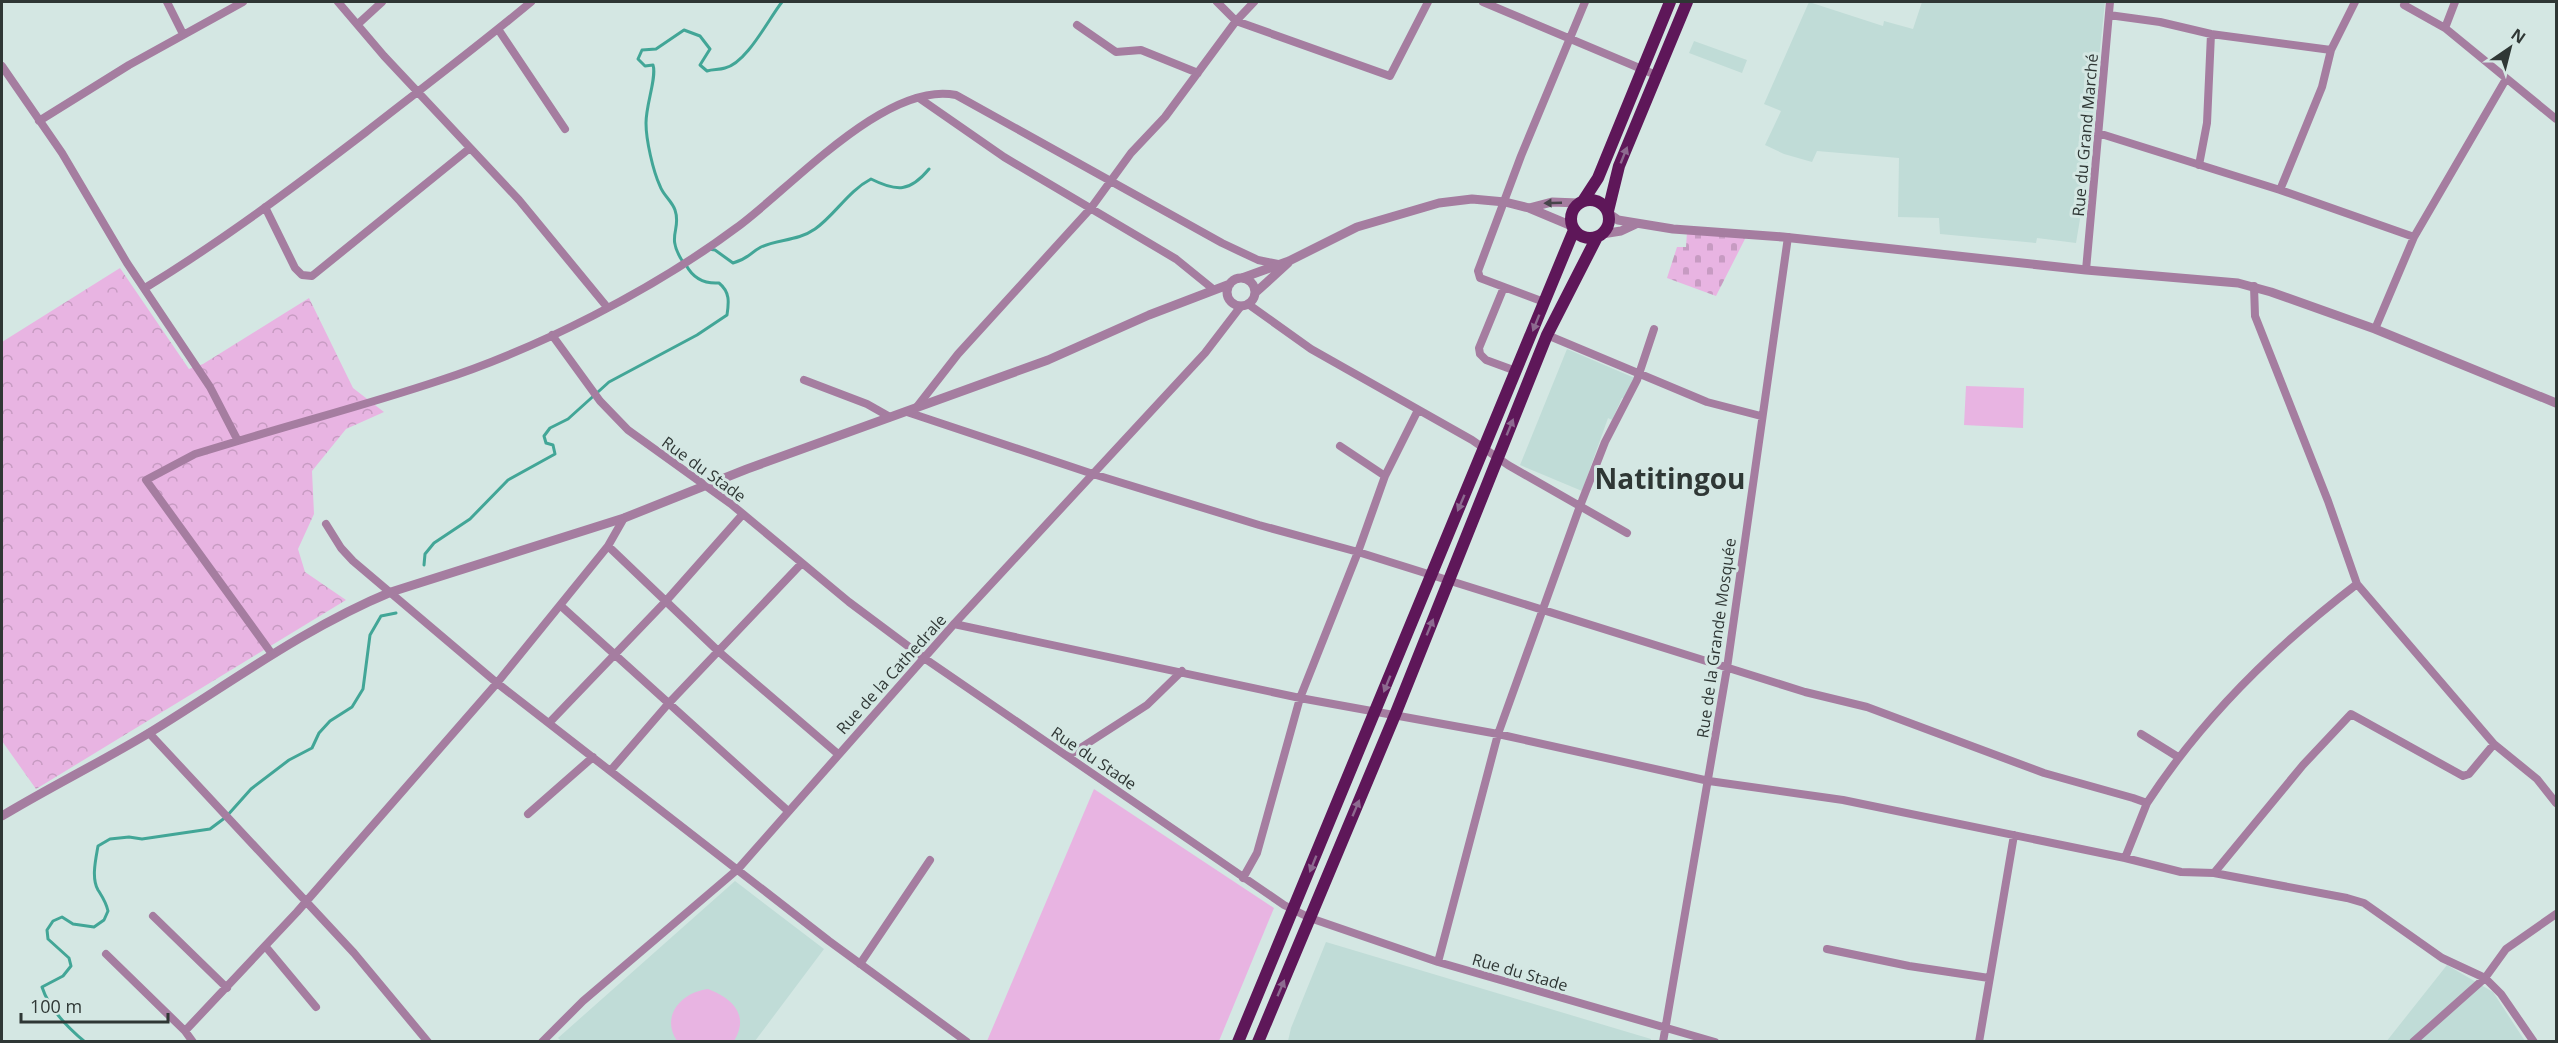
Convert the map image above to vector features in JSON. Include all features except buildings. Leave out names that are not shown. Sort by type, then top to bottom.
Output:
[{"type":"highway","points":[[1600,236],[1582,237],[1573,228],[1570,216],[1598,178],[1670,2]]},
{"type":"highway","points":[[1258,1041],[1395,715],[1547,335],[1609,223],[1608,212],[1619,166],[1687,2]]},
{"type":"highway","points":[[1581,202],[1600,202],[1608,212]]},
{"type":"highway","points":[[1238,1041],[1484,449],[1573,228]]},
{"type":"street","points":[[167,2],[183,34]]},
{"type":"street","points":[[39,121],[183,34],[243,2]]},
{"type":"street","points":[[338,2],[544,230],[607,307]]},
{"type":"street","points":[[358,24],[382,2]]},
{"type":"street","points":[[145,288],[198,255],[265,207],[418,93],[531,2]]},
{"type":"street","points":[[1217,2],[1236,21],[1389,76],[1428,2]]},
{"type":"street","points":[[912,410],[958,354],[1091,208],[1131,153],[1165,117],[1236,21],[1254,2]]},
{"type":"street","points":[[1483,2],[1656,75]]},
{"type":"street","points":[[1544,302],[1477,275],[1531,131],[1585,2]]},
{"type":"street","name":"Rue du Grand Marché","points":[[2086,270],[2110,2]]},
{"type":"street","points":[[2280,190],[2322,87],[2331,50],[2355,2]]},
{"type":"street","points":[[2445,28],[2455,2]]},
{"type":"street","points":[[2404,5],[2445,28],[2556,119]]},
{"type":"street","points":[[2109,15],[2160,22],[2211,34],[2331,50]]},
{"type":"street","points":[[1077,25],[1116,52],[1141,50],[1198,73]]},
{"type":"street","points":[[498,29],[565,129]]},
{"type":"street","points":[[2199,165],[2207,123],[2211,34]]},
{"type":"street","points":[[2,66],[62,153],[127,263],[210,387],[238,441]]},
{"type":"street","points":[[2375,329],[2414,237],[2506,79]]},
{"type":"street","points":[[272,654],[146,480],[195,454],[440,381],[552,335],[607,307],[710,247],[854,130],[895,107],[936,93],[956,94],[1110,183],[1247,256],[1285,263]]},
{"type":"street","points":[[919,98],[1004,157],[1176,259],[1213,289]]},
{"type":"street","points":[[2098,133],[2280,190],[2414,237]]},
{"type":"street","points":[[265,207],[295,268],[302,275],[312,276],[470,148]]},
{"type":"street","points":[[2,816],[149,733],[272,654],[360,604],[391,592],[624,518],[1048,360],[1213,289],[1285,263],[1357,227],[1420,207],[1472,199],[1505,202],[1529,208],[1573,228]]},
{"type":"street","points":[[1529,208],[1552,202],[1581,202]]},
{"type":"street","points":[[1608,212],[1618,220],[1636,224],[1788,237],[2254,286],[2375,329],[2556,403]]},
{"type":"street","points":[[1600,236],[1621,231],[1636,224]]},
{"type":"street","name":"Rue de la Grande Mosquée","points":[[1663,1041],[1710,781],[1788,237]]},
{"type":"street","points":[[1245,305],[1285,263]]},
{"type":"street","points":[[1242,278],[1253,285],[1255,293]]},
{"type":"street","points":[[1230,284],[1227,295],[1230,301],[1245,305],[1311,349],[1627,533]]},
{"type":"street","points":[[2254,286],[2255,316],[2320,481],[2357,584],[2494,744],[2536,779],[2556,803]]},
{"type":"street","points":[[1504,287],[1479,348],[1480,354],[1486,360],[1516,370]]},
{"type":"street","name":"Rue de la Cathedrale","points":[[542,1041],[584,1001],[738,869],[954,624],[1205,353],[1245,305]]},
{"type":"street","points":[[1438,962],[1498,734],[1580,506],[1605,442],[1629,399],[1654,329]]},
{"type":"street","name":"Rue du Stade","points":[[552,335],[593,392],[628,430],[743,514],[849,602],[924,658],[1243,878],[1294,910],[1310,918],[1438,962],[1715,1041]]},
{"type":"street","points":[[1547,335],[1707,402],[1761,416]]},
{"type":"street","points":[[804,380],[867,404],[890,417]]},
{"type":"street","points":[[912,410],[1093,474],[1258,525],[1358,552],[1805,692],[1867,707],[2044,773],[2147,803]]},
{"type":"street","points":[[1243,878],[1257,853],[1300,698],[1358,552],[1385,476],[1418,410]]},
{"type":"street","points":[[1340,446],[1385,476]]},
{"type":"street","points":[[549,723],[666,601],[743,514]]},
{"type":"street","points":[[184,1031],[266,947],[497,683],[608,546],[624,518]]},
{"type":"street","points":[[326,524],[341,548],[497,683],[860,964],[967,1041]]},
{"type":"street","points":[[608,546],[718,651],[838,754]]},
{"type":"street","points":[[611,770],[669,704],[802,563]]},
{"type":"street","points":[[2125,858],[2147,803],[2178,757],[2250,676],[2357,584]]},
{"type":"street","points":[[561,606],[788,811]]},
{"type":"street","points":[[954,624],[1300,698],[1498,734],[1710,781],[1843,800],[2125,858],[2181,872],[2214,873],[2347,898],[2364,903],[2442,958],[2485,978],[2501,994],[2534,1041]]},
{"type":"street","points":[[1068,756],[1147,705],[1182,671]]},
{"type":"street","points":[[2214,873],[2303,765],[2351,714],[2463,776],[2469,774],[2494,744]]},
{"type":"street","points":[[149,733],[354,953],[428,1041]]},
{"type":"street","points":[[2141,734],[2178,757]]},
{"type":"street","points":[[528,814],[593,757]]},
{"type":"street","points":[[1979,1041],[2014,835]]},
{"type":"street","points":[[860,964],[930,860]]},
{"type":"street","points":[[2413,1041],[2485,978],[2506,949],[2556,914]]},
{"type":"street","points":[[153,916],[227,988]]},
{"type":"street","points":[[266,947],[316,1006]]},
{"type":"street","points":[[1827,949],[1909,966],[1989,978]]},
{"type":"street","points":[[106,954],[193,1041]]},
{"type":"shaded area","points":[[1809,2],[1883,26],[1884,21],[1913,29],[1922,2],[2105,2],[2085,189],[2076,243],[2037,238],[2036,243],[1940,234],[1939,218],[1898,217],[1899,158],[1817,151],[1812,162],[1784,154],[1765,145],[1781,111],[1764,104]]},
{"type":"shaded area","points":[[1694,41],[1747,60],[1742,73],[1689,53]]},
{"type":"shaded area","points":[[1567,349],[1637,379],[1629,398],[1622,398],[1612,420],[1608,418],[1582,491],[1520,465]]},
{"type":"shaded area","points":[[735,881],[824,949],[755,1041],[562,1042],[558,1038]]},
{"type":"shaded area","points":[[1326,942],[1651,1039],[1651,1041],[1288,1041],[1291,1028]]},
{"type":"shaded area","points":[[2447,965],[2493,992],[2525,1041],[2386,1042]]},
{"type":"green space","points":[[1687,232],[1746,237],[1716,296],[1667,278],[1677,247],[1686,247]]},
{"type":"green space","points":[[120,268],[189,369],[203,364],[309,298],[353,388],[384,412],[346,429],[312,471],[314,514],[298,549],[305,572],[346,600],[36,789],[2,741],[2,342]]},
{"type":"green space","points":[[1966,386],[2024,388],[2023,428],[1964,425]]},
{"type":"green space","points":[[1094,789],[1274,908],[1219,1041],[987,1041]]},
{"type":"green space","points":[[708,989],[724,997],[739,1015],[740,1023],[734,1041],[677,1041],[672,1032],[671,1023],[676,1007],[690,995]]},
{"type":"waterway","points":[[683,262],[674,239],[677,223],[675,210],[657,180],[647,138],[646,116],[654,76],[653,65],[645,66],[638,59],[642,50],[656,49],[684,30],[700,36],[710,49],[700,65],[707,71],[725,68],[741,58],[749,49],[782,2]]},
{"type":"waterway","points":[[708,249],[715,250],[733,263],[739,261],[761,247],[802,236],[815,229],[855,190],[871,179],[896,188],[909,186],[929,169]]},
{"type":"waterway","points":[[424,565],[425,554],[434,543],[470,519],[508,480],[555,454],[553,445],[546,443],[544,436],[550,428],[568,419],[609,382],[697,335],[727,315],[728,298],[723,286],[700,279],[686,265]]},
{"type":"waterway","points":[[85,1042],[59,1017],[42,987],[63,976],[71,966],[69,958],[48,939],[47,930],[53,921],[62,917],[73,924],[94,927],[104,920],[108,911],[95,880],[98,846],[110,839],[129,837],[142,839],[210,829],[226,817],[251,789],[289,760],[312,748],[319,733],[330,721],[352,707],[363,689],[370,635],[381,616],[396,613]]},
{"type":"district","name":"Natitingou","points":[[1670,478]]}]
